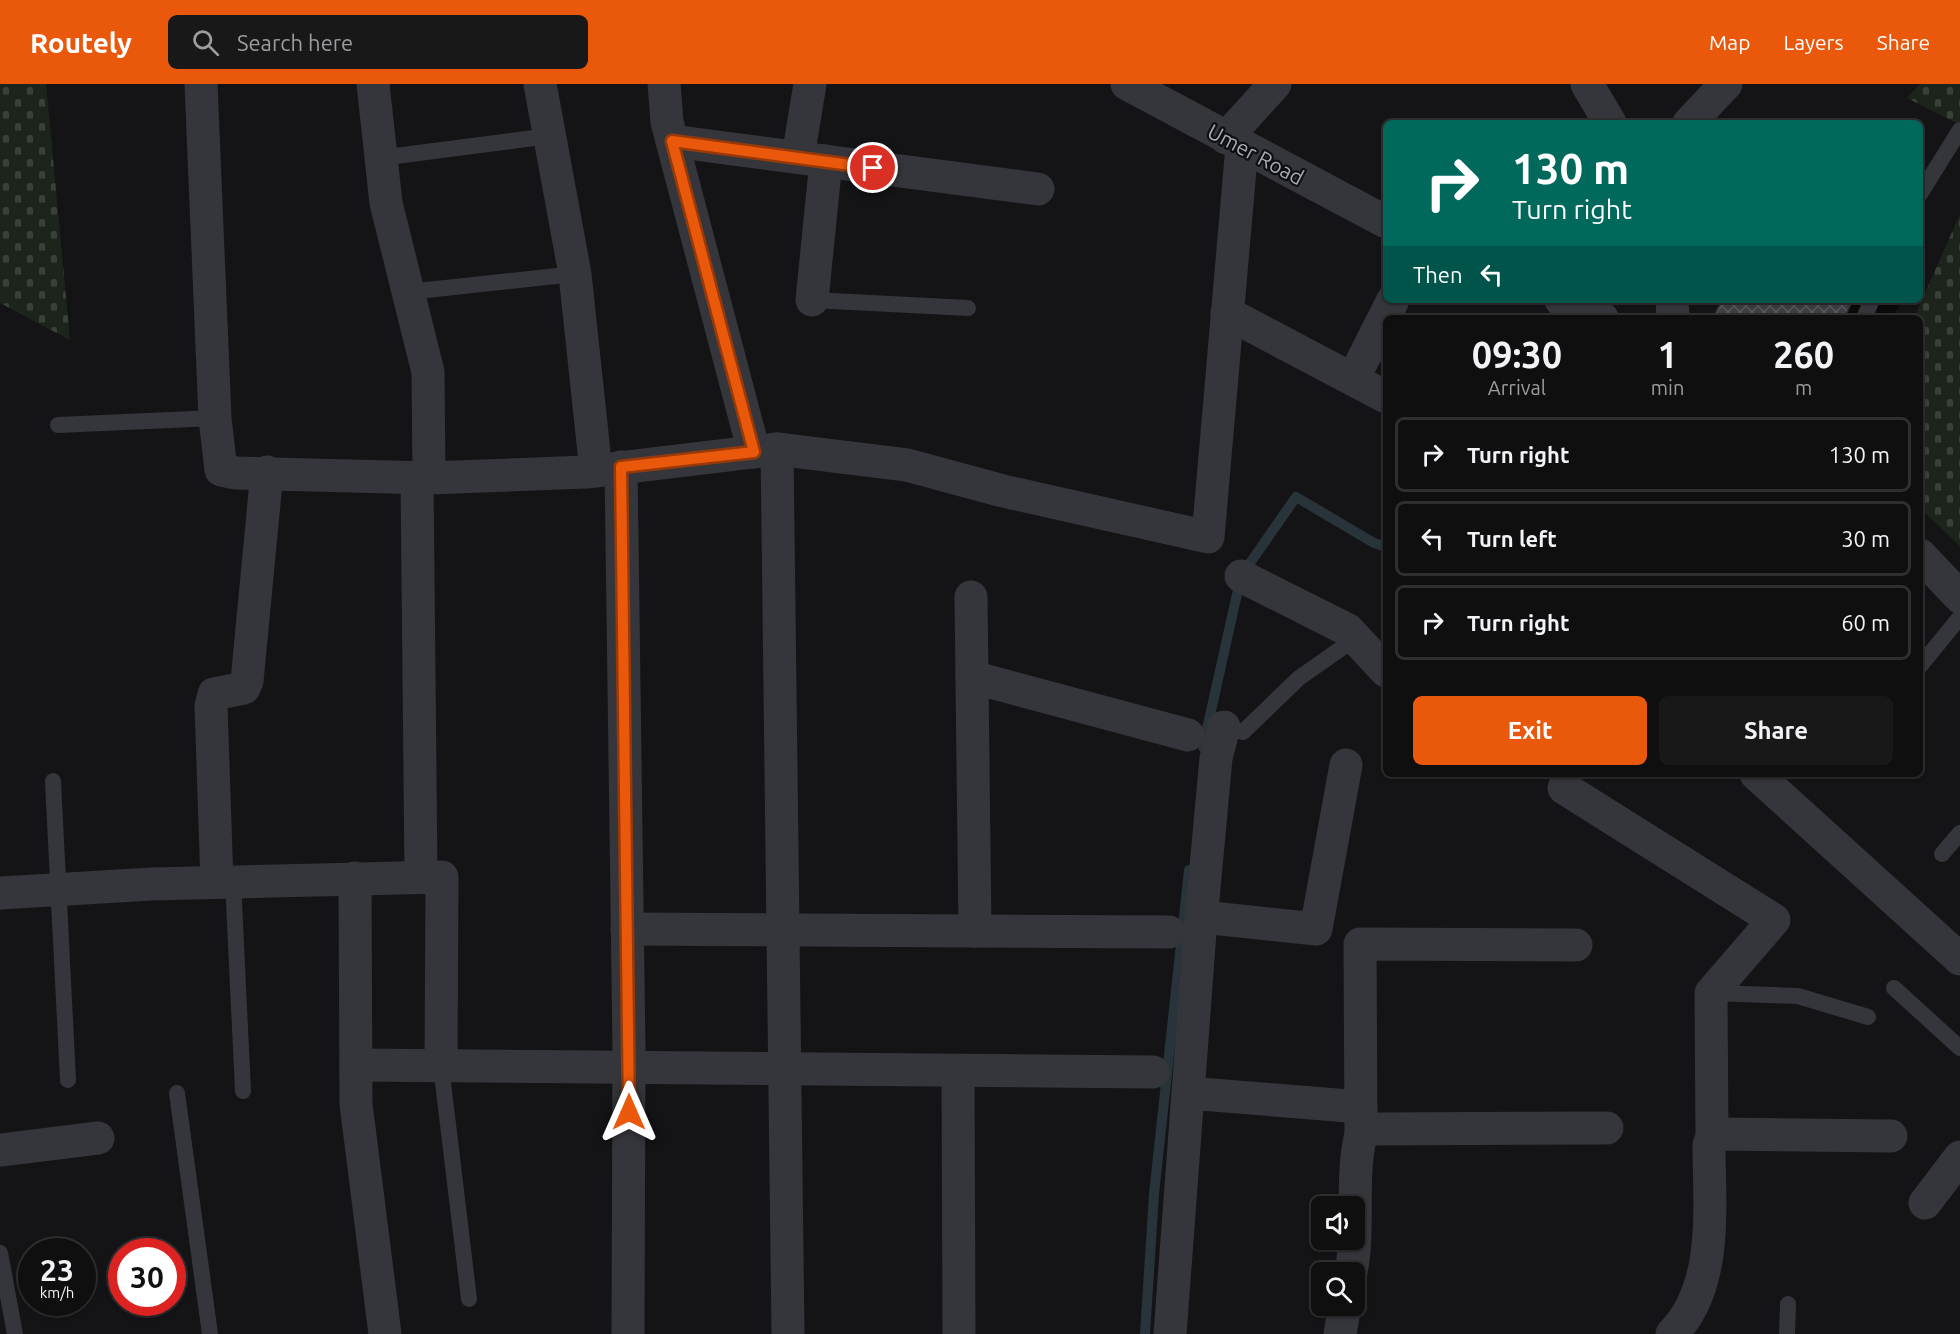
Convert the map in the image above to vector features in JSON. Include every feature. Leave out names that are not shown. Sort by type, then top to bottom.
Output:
[{"type":"street","points":[[201,84],[215,418],[221,470],[236,473],[267,472],[423,478],[608,469],[765,450],[907,465],[1003,491],[1208,537],[1227,313],[1234,142],[1264,90]]},
{"type":"street","points":[[0,893],[225,881],[422,875],[423,478],[428,372],[386,203],[373,84]]},
{"type":"street","points":[[540,84],[608,469],[627,929],[628,1334]]},
{"type":"street","points":[[663,84],[672,141],[765,450],[782,930],[788,1334]]},
{"type":"street","points":[[810,84],[812,300]]},
{"type":"street","name":"Umer Road","points":[[1127,84],[1383,220]]},
{"type":"street","points":[[1587,84],[1608,120]]},
{"type":"street","points":[[1692,120],[1726,84]]},
{"type":"street","points":[[672,141],[1038,189]]},
{"type":"street","points":[[1568,303],[1595,315]]},
{"type":"street","points":[[1227,313],[1383,395]]},
{"type":"street","points":[[1353,379],[1383,320]]},
{"type":"street","points":[[225,881],[211,706],[214,694],[244,688],[247,681],[267,472]]},
{"type":"street","points":[[1923,558],[1960,597]]},
{"type":"street","points":[[1241,576],[1348,630],[1383,668]]},
{"type":"street","points":[[971,597],[975,931]]},
{"type":"street","points":[[972,677],[1188,735]]},
{"type":"street","points":[[1170,1334],[1216,758],[1224,728]]},
{"type":"street","points":[[1202,917],[1316,929],[1346,765]]},
{"type":"street","points":[[1759,777],[1960,959]]},
{"type":"street","points":[[1560,779],[1774,920],[1711,993],[1712,1137],[1709,1145],[1708,1251],[1695,1301],[1684,1322],[1672,1334]]},
{"type":"street","points":[[414,875],[442,877],[441,1066]]},
{"type":"street","points":[[355,878],[356,1104],[385,1334]]},
{"type":"street","points":[[627,929],[1169,932]]},
{"type":"street","points":[[1353,1262],[1357,1151],[1361,1120],[1360,944],[1576,945]]},
{"type":"street","points":[[356,1065],[1153,1072]]},
{"type":"street","points":[[958,1071],[959,1334]]},
{"type":"street","points":[[1188,1093],[1361,1120],[1370,1129],[1607,1128]]},
{"type":"street","points":[[1712,1137],[1720,1134],[1892,1136]]},
{"type":"street","points":[[0,1150],[98,1138]]},
{"type":"street","points":[[1925,1203],[1960,1157]]},
{"type":"street","points":[[1340,1334],[1343,1316]]},
{"type":"lane","points":[[1923,189],[1960,130]]},
{"type":"lane","points":[[380,158],[549,136]]},
{"type":"lane","points":[[408,292],[575,274]]},
{"type":"lane","points":[[812,300],[968,308]]},
{"type":"lane","points":[[58,425],[215,418]]},
{"type":"lane","points":[[1923,662],[1960,617]]},
{"type":"lane","points":[[1224,728],[1243,732],[1299,678],[1356,638]]},
{"type":"lane","points":[[53,780],[68,1080]]},
{"type":"lane","points":[[1942,854],[1960,833]]},
{"type":"lane","points":[[225,881],[243,1091]]},
{"type":"lane","points":[[1894,988],[1960,1048]]},
{"type":"lane","points":[[1711,993],[1798,996],[1868,1017]]},
{"type":"lane","points":[[441,1066],[469,1299]]},
{"type":"lane","points":[[177,1093],[210,1334]]},
{"type":"lane","points":[[0,1253],[15,1334]]},
{"type":"lane","points":[[1787,1334],[1788,1304]]},
{"type":"green space","points":[[0,84],[46,84],[70,340],[0,303]]},
{"type":"green space","points":[[1920,84],[1960,84],[1960,125],[1907,98]]},
{"type":"green space","points":[[1960,214],[1960,546],[1923,511],[1923,315],[1915,315],[1921,303],[1923,303],[1923,298]]},
{"type":"building","points":[[1720,303],[1852,303],[1846,315],[1714,315]]},
{"type":"waterway","points":[[1203,747],[1241,576],[1296,497],[1374,543],[1383,546]]},
{"type":"waterway","points":[[1145,1334],[1154,1194],[1189,870]]},
{"type":"route","points":[[629,1112],[621,467],[754,452],[672,141],[873,168]]}]
